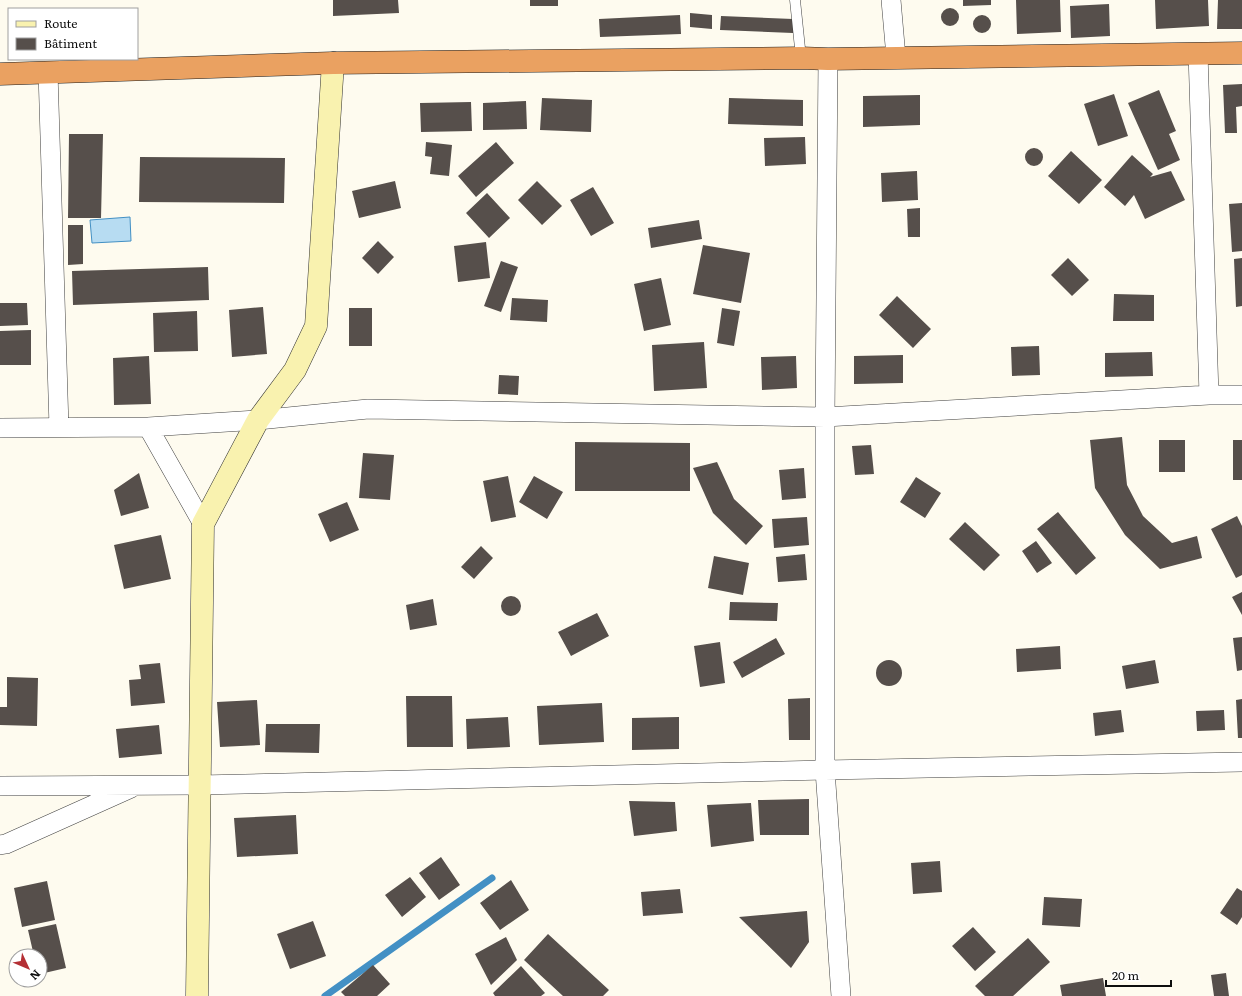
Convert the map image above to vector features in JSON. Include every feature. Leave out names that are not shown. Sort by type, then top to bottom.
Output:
[{"type":"highway","points":[[0,74],[333,63],[801,58],[828,59],[1242,53]]},
{"type":"street","points":[[891,0],[896,58]]},
{"type":"street","points":[[1198,53],[1209,395]]},
{"type":"street","points":[[828,59],[825,417],[825,770],[841,996]]},
{"type":"street","points":[[197,996],[203,524],[258,420],[295,370],[316,326],[333,63]]},
{"type":"street","points":[[48,72],[59,427]]},
{"type":"street","points":[[0,428],[148,428],[258,420],[368,409],[825,417],[1209,395],[1242,395]]},
{"type":"street","points":[[148,428],[203,524]]},
{"type":"street","points":[[0,786],[200,785],[825,770],[1242,762]]},
{"type":"street","points":[[0,845],[6,844],[137,785]]},
{"type":"lane","points":[[795,0],[801,58]]},
{"type":"water","points":[[130,217],[131,241],[92,243],[90,220]]},
{"type":"building","points":[[333,0],[398,0],[399,13],[333,16]]},
{"type":"building","points":[[530,0],[558,0],[558,6],[530,6]]},
{"type":"building","points":[[963,0],[991,0],[991,5],[963,6]]},
{"type":"building","points":[[1016,0],[1060,0],[1061,32],[1017,34]]},
{"type":"building","points":[[1155,0],[1208,0],[1209,26],[1156,29]]},
{"type":"building","points":[[1218,0],[1242,0],[1242,29],[1217,29]]},
{"type":"building","points":[[1109,4],[1110,36],[1071,38],[1070,6]]},
{"type":"building","points":[[950,8],[956,11],[959,17],[956,23],[950,26],[944,23],[941,17],[944,11]]},
{"type":"building","points":[[690,13],[712,15],[712,29],[690,27]]},
{"type":"building","points":[[680,15],[681,34],[600,37],[599,19]]},
{"type":"building","points":[[982,15],[988,18],[991,24],[988,30],[982,33],[976,30],[973,24],[976,18]]},
{"type":"building","points":[[721,16],[793,19],[793,33],[720,30]]},
{"type":"building","points":[[1242,84],[1242,106],[1236,107],[1237,133],[1225,133],[1223,85]]},
{"type":"building","points":[[1159,90],[1176,131],[1169,134],[1180,160],[1158,170],[1128,103]]},
{"type":"building","points":[[1114,94],[1128,136],[1098,146],[1084,104]]},
{"type":"building","points":[[920,95],[920,125],[863,127],[863,96]]},
{"type":"building","points":[[542,98],[592,100],[591,132],[540,130]]},
{"type":"building","points":[[729,98],[803,100],[803,126],[728,124]]},
{"type":"building","points":[[526,101],[527,129],[483,130],[483,103]]},
{"type":"building","points":[[471,102],[472,131],[421,132],[420,103]]},
{"type":"building","points":[[69,134],[103,134],[101,218],[68,218]]},
{"type":"building","points":[[805,137],[806,164],[765,166],[764,138]]},
{"type":"building","points":[[426,142],[452,145],[449,176],[430,174],[432,157],[425,156]]},
{"type":"building","points":[[496,142],[514,163],[476,197],[458,176]]},
{"type":"building","points":[[1034,148],[1040,151],[1043,157],[1040,163],[1034,166],[1028,163],[1025,157],[1028,151]]},
{"type":"building","points":[[1071,151],[1102,180],[1079,204],[1048,176]]},
{"type":"building","points":[[1132,155],[1153,174],[1150,177],[1171,171],[1185,200],[1145,219],[1134,195],[1125,206],[1104,187]]},
{"type":"building","points":[[140,157],[285,158],[284,203],[139,202]]},
{"type":"building","points":[[917,171],[918,200],[882,202],[881,173]]},
{"type":"building","points":[[395,181],[401,208],[359,218],[352,191]]},
{"type":"building","points":[[537,181],[562,206],[542,225],[518,200]]},
{"type":"building","points":[[593,187],[614,223],[591,236],[570,200]]},
{"type":"building","points":[[487,193],[510,218],[489,238],[466,213]]},
{"type":"building","points":[[1242,203],[1242,251],[1232,252],[1229,204]]},
{"type":"building","points":[[920,208],[920,237],[908,237],[907,209]]},
{"type":"building","points":[[699,220],[702,239],[651,248],[648,228]]},
{"type":"building","points":[[68,225],[83,225],[83,264],[68,265]]},
{"type":"building","points":[[378,241],[394,257],[378,274],[362,258]]},
{"type":"building","points":[[486,242],[490,278],[458,282],[454,246]]},
{"type":"building","points":[[703,245],[750,253],[741,303],[693,294]]},
{"type":"building","points":[[1068,258],[1089,280],[1072,296],[1051,275]]},
{"type":"building","points":[[1242,258],[1242,306],[1236,307],[1234,259]]},
{"type":"building","points":[[501,261],[518,267],[501,312],[484,306]]},
{"type":"building","points":[[208,267],[209,300],[73,305],[72,271]]},
{"type":"building","points":[[661,278],[671,325],[644,331],[634,284]]},
{"type":"building","points":[[1114,294],[1154,295],[1154,321],[1113,321]]},
{"type":"building","points":[[897,296],[931,329],[913,348],[879,315]]},
{"type":"building","points":[[512,298],[548,300],[547,322],[510,320]]},
{"type":"building","points":[[0,303],[27,303],[28,325],[0,326]]},
{"type":"building","points":[[263,307],[267,354],[232,357],[229,310]]},
{"type":"building","points":[[349,308],[372,308],[372,346],[349,346]]},
{"type":"building","points":[[722,308],[740,311],[734,346],[717,343]]},
{"type":"building","points":[[197,311],[198,351],[154,352],[153,313]]},
{"type":"building","points":[[31,330],[31,365],[0,365],[0,331]]},
{"type":"building","points":[[704,342],[707,388],[654,391],[652,345]]},
{"type":"building","points":[[1039,346],[1040,375],[1012,376],[1011,347]]},
{"type":"building","points":[[1152,352],[1153,376],[1105,377],[1105,353]]},
{"type":"building","points":[[903,355],[903,383],[854,384],[854,356]]},
{"type":"building","points":[[149,356],[151,404],[114,405],[113,358]]},
{"type":"building","points":[[796,356],[797,388],[762,390],[761,357]]},
{"type":"building","points":[[499,375],[519,376],[518,395],[498,394]]},
{"type":"building","points":[[1122,437],[1127,485],[1143,516],[1172,543],[1197,536],[1202,558],[1160,569],[1125,535],[1095,488],[1090,440]]},
{"type":"building","points":[[1159,440],[1185,440],[1185,472],[1159,472]]},
{"type":"building","points":[[1233,440],[1242,440],[1242,480],[1233,480]]},
{"type":"building","points":[[575,442],[690,443],[690,491],[575,491]]},
{"type":"building","points":[[871,445],[874,474],[855,475],[852,446]]},
{"type":"building","points":[[363,453],[394,455],[390,500],[359,498]]},
{"type":"building","points":[[717,462],[734,499],[763,526],[746,545],[713,513],[693,468]]},
{"type":"building","points":[[804,468],[806,498],[782,500],[779,470]]},
{"type":"building","points":[[139,473],[149,508],[121,516],[114,490]]},
{"type":"building","points":[[508,476],[516,517],[491,522],[483,481]]},
{"type":"building","points":[[534,476],[563,492],[547,519],[519,502]]},
{"type":"building","points":[[916,477],[941,493],[925,518],[900,502]]},
{"type":"building","points":[[347,502],[359,530],[330,542],[318,514]]},
{"type":"building","points":[[1058,512],[1096,558],[1076,575],[1037,529]]},
{"type":"building","points":[[1237,516],[1242,526],[1242,575],[1236,578],[1211,529]]},
{"type":"building","points":[[807,517],[809,545],[774,548],[772,519]]},
{"type":"building","points":[[965,522],[1000,555],[984,571],[949,539]]},
{"type":"building","points":[[161,535],[171,579],[124,589],[114,545]]},
{"type":"building","points":[[1036,541],[1052,563],[1037,573],[1022,551]]},
{"type":"building","points":[[481,546],[493,558],[474,579],[461,567]]},
{"type":"building","points":[[805,554],[807,580],[778,582],[776,557]]},
{"type":"building","points":[[714,556],[749,563],[743,595],[708,588]]},
{"type":"building","points":[[1242,592],[1242,615],[1232,597]]},
{"type":"building","points":[[511,596],[518,599],[521,606],[518,613],[511,616],[504,613],[501,606],[504,599]]},
{"type":"building","points":[[433,599],[437,625],[410,630],[406,605]]},
{"type":"building","points":[[730,602],[778,603],[777,621],[729,620]]},
{"type":"building","points":[[597,613],[609,636],[571,656],[558,632]]},
{"type":"building","points":[[1242,637],[1242,670],[1237,671],[1233,638]]},
{"type":"building","points":[[776,638],[785,654],[742,678],[733,662]]},
{"type":"building","points":[[720,642],[725,683],[700,687],[694,646]]},
{"type":"building","points":[[1060,646],[1061,669],[1017,672],[1016,649]]},
{"type":"building","points":[[889,660],[898,664],[902,673],[898,682],[889,686],[880,682],[876,673],[880,664]]},
{"type":"building","points":[[1155,660],[1159,683],[1126,689],[1122,666]]},
{"type":"building","points":[[160,663],[165,703],[131,706],[129,680],[141,679],[139,665]]},
{"type":"building","points":[[7,677],[38,678],[37,726],[0,725],[0,707],[7,707]]},
{"type":"building","points":[[406,696],[452,696],[453,747],[407,747]]},
{"type":"building","points":[[810,698],[810,740],[789,740],[788,699]]},
{"type":"building","points":[[1242,699],[1242,738],[1238,738],[1236,700]]},
{"type":"building","points":[[257,700],[260,745],[220,747],[217,702]]},
{"type":"building","points":[[602,703],[604,742],[539,745],[537,706]]},
{"type":"building","points":[[1121,710],[1124,732],[1095,736],[1093,713]]},
{"type":"building","points":[[1224,710],[1225,730],[1197,731],[1196,711]]},
{"type":"building","points":[[508,717],[510,747],[467,749],[466,719]]},
{"type":"building","points":[[679,717],[679,749],[632,750],[632,718]]},
{"type":"building","points":[[266,724],[320,724],[319,753],[265,752]]},
{"type":"building","points":[[159,725],[162,754],[119,758],[116,729]]},
{"type":"building","points":[[809,799],[809,835],[760,835],[758,800]]},
{"type":"building","points":[[629,801],[675,802],[677,831],[634,836]]},
{"type":"building","points":[[751,803],[754,841],[711,847],[707,805]]},
{"type":"building","points":[[296,815],[298,854],[237,857],[234,818]]},
{"type":"building","points":[[441,857],[460,885],[439,900],[419,873]]},
{"type":"building","points":[[940,861],[942,892],[913,894],[911,863]]},
{"type":"building","points":[[410,877],[426,897],[402,917],[385,895]]},
{"type":"building","points":[[511,880],[529,910],[500,930],[480,903]]},
{"type":"building","points":[[47,881],[55,920],[22,927],[14,888]]},
{"type":"building","points":[[1237,888],[1242,891],[1242,917],[1237,925],[1220,913]]},
{"type":"building","points":[[680,889],[683,913],[643,916],[641,892]]},
{"type":"building","points":[[1044,897],[1082,899],[1080,927],[1042,925]]},
{"type":"building","points":[[807,911],[809,942],[791,968],[739,917]]},
{"type":"building","points":[[313,921],[326,956],[290,969],[277,934]]},
{"type":"building","points":[[56,924],[66,968],[48,972],[48,948],[32,948],[28,930]]},
{"type":"building","points":[[973,927],[996,952],[975,971],[952,946]]},
{"type":"building","points":[[548,934],[609,990],[603,996],[563,996],[524,960]]},
{"type":"building","points":[[506,937],[517,960],[491,985],[475,954]]},
{"type":"building","points":[[1028,938],[1050,962],[1013,996],[985,996],[975,986]]},
{"type":"building","points":[[373,965],[390,984],[377,996],[345,996],[341,992]]},
{"type":"building","points":[[521,966],[545,993],[541,996],[495,996],[493,993]]},
{"type":"building","points":[[1226,973],[1229,996],[1214,996],[1211,975]]},
{"type":"building","points":[[1103,978],[1106,996],[1062,996],[1060,985]]},
{"type":"waterway","points":[[325,996],[492,878]]}]
